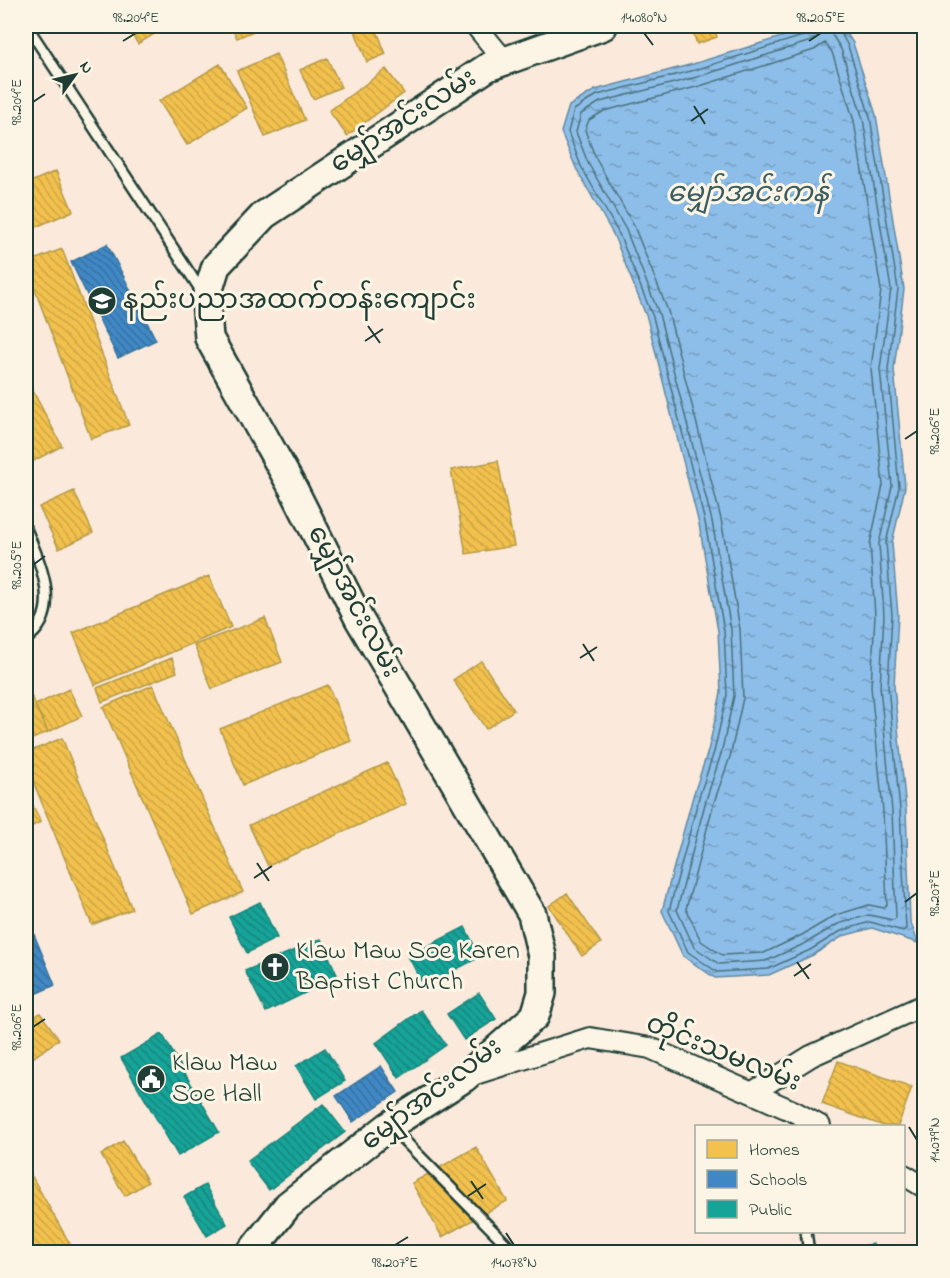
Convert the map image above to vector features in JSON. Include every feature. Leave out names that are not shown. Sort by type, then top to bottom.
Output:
[{"type":"street","points":[[476,26],[503,59]]},
{"type":"street","name":"မျှော်အင်းလမ်း","points":[[251,1252],[288,1205],[389,1126],[464,1078],[534,1016],[542,993],[542,956],[531,914],[359,619],[294,490],[214,348],[209,338],[206,299],[216,266],[264,215],[415,114],[503,59],[603,26]]},
{"type":"street","points":[[753,1092],[811,1056],[924,1005]]},
{"type":"street","name":"တိုင်းသမလမ်း","points":[[464,1078],[590,1038],[650,1048],[753,1092],[795,1119],[816,1125]]},
{"type":"street","points":[[905,1176],[924,1187]]},
{"type":"lane","points":[[27,26],[206,299]]},
{"type":"lane","points":[[26,529],[40,563],[49,598],[36,632],[26,639]]},
{"type":"lane","points":[[389,1126],[514,1252]]},
{"type":"lane","points":[[806,1233],[809,1252]]},
{"type":"water","name":"မျှော်အင်းကန်","points":[[817,26],[842,26],[853,43],[876,115],[904,289],[894,369],[905,487],[892,543],[898,615],[894,686],[906,810],[910,920],[918,943],[872,928],[843,936],[813,955],[769,975],[715,978],[683,956],[662,911],[693,796],[708,751],[721,693],[718,631],[699,524],[647,318],[614,236],[576,168],[561,132],[569,106],[595,90],[693,64]]},
{"type":"building: Homes","points":[[126,26],[163,26],[164,28],[138,44]]},
{"type":"building: Homes","points":[[231,26],[265,26],[237,38]]},
{"type":"building: Homes","points":[[353,26],[375,26],[386,54],[367,62]]},
{"type":"building: Homes","points":[[691,26],[713,26],[717,37],[697,44]]},
{"type":"building: Homes","points":[[276,54],[305,120],[265,137],[237,71]]},
{"type":"building: Homes","points":[[327,58],[341,87],[313,99],[300,70]]},
{"type":"building: Homes","points":[[220,64],[247,108],[187,145],[159,101]]},
{"type":"building: Homes","points":[[386,69],[404,93],[347,136],[329,111]]},
{"type":"building: Homes","points":[[56,171],[73,211],[26,231],[26,184]]},
{"type":"building: Homes","points":[[62,249],[129,425],[91,439],[26,266],[26,263]]},
{"type":"building: Homes","points":[[26,378],[62,446],[26,465]]},
{"type":"building: Homes","points":[[498,461],[514,546],[466,554],[451,470]]},
{"type":"building: Homes","points":[[74,491],[93,533],[59,549],[39,507]]},
{"type":"building: Homes","points":[[209,576],[231,627],[95,685],[73,633]]},
{"type":"building: Homes","points":[[265,618],[282,662],[212,689],[194,645]]},
{"type":"building: Homes","points":[[172,658],[177,672],[102,702],[97,688]]},
{"type":"building: Homes","points":[[481,661],[514,710],[486,729],[453,680]]},
{"type":"building: Homes","points":[[26,685],[48,732],[26,742]]},
{"type":"building: Homes","points":[[153,685],[243,892],[193,914],[103,707]]},
{"type":"building: Homes","points":[[328,685],[351,741],[243,785],[220,729]]},
{"type":"building: Homes","points":[[69,689],[82,716],[48,732],[35,705]]},
{"type":"building: Homes","points":[[62,738],[132,909],[92,925],[26,764],[26,753]]},
{"type":"building: Homes","points":[[387,763],[406,804],[268,866],[249,825]]},
{"type":"building: Homes","points":[[32,804],[41,822],[26,829],[26,808]]},
{"type":"building: Homes","points":[[567,893],[601,943],[582,956],[549,906]]},
{"type":"building: Homes","points":[[40,1013],[59,1039],[30,1060],[26,1054],[26,1023]]},
{"type":"building: Homes","points":[[838,1061],[912,1087],[898,1125],[881,1125],[822,1104]]},
{"type":"building: Homes","points":[[123,1141],[148,1182],[125,1196],[101,1155]]},
{"type":"building: Homes","points":[[476,1147],[507,1201],[442,1237],[412,1183]]},
{"type":"building: Homes","points":[[26,1166],[70,1244],[54,1252],[26,1252]]},
{"type":"building: Schools","points":[[107,244],[156,340],[118,358],[71,262]]},
{"type":"building: Schools","points":[[26,915],[55,985],[26,998]]},
{"type":"building: Schools","points":[[381,1066],[398,1092],[353,1122],[336,1096]]},
{"type":"building: Public","points":[[260,902],[277,938],[247,953],[229,917]]},
{"type":"building: Public","points":[[465,927],[480,957],[424,986],[408,956]]},
{"type":"building: Public","points":[[321,939],[338,977],[266,1012],[245,971]]},
{"type":"building: Public","points":[[479,993],[496,1019],[464,1040],[447,1014]]},
{"type":"building: Public","points":[[421,1010],[446,1045],[399,1078],[376,1043]]},
{"type":"building: Public","points":[[162,1034],[219,1132],[178,1156],[121,1058]]},
{"type":"building: Public","points":[[325,1048],[345,1081],[316,1099],[296,1066]]},
{"type":"building: Public","points":[[323,1104],[345,1132],[269,1190],[247,1161]]},
{"type":"building: Public","points":[[205,1185],[227,1224],[207,1236],[184,1197]]},
{"type":"building: Public","points":[[873,1244],[874,1252],[826,1252],[826,1251]]},
{"type":"place","name":"နည်းပညာအထက်တန်းကျောင်း","points":[[102,301]]},
{"type":"place","name":"Klaw Maw Soe Karen Baptist Church","points":[[275,967]]},
{"type":"place","name":"Klaw Maw Soe Hall","points":[[151,1079]]}]
